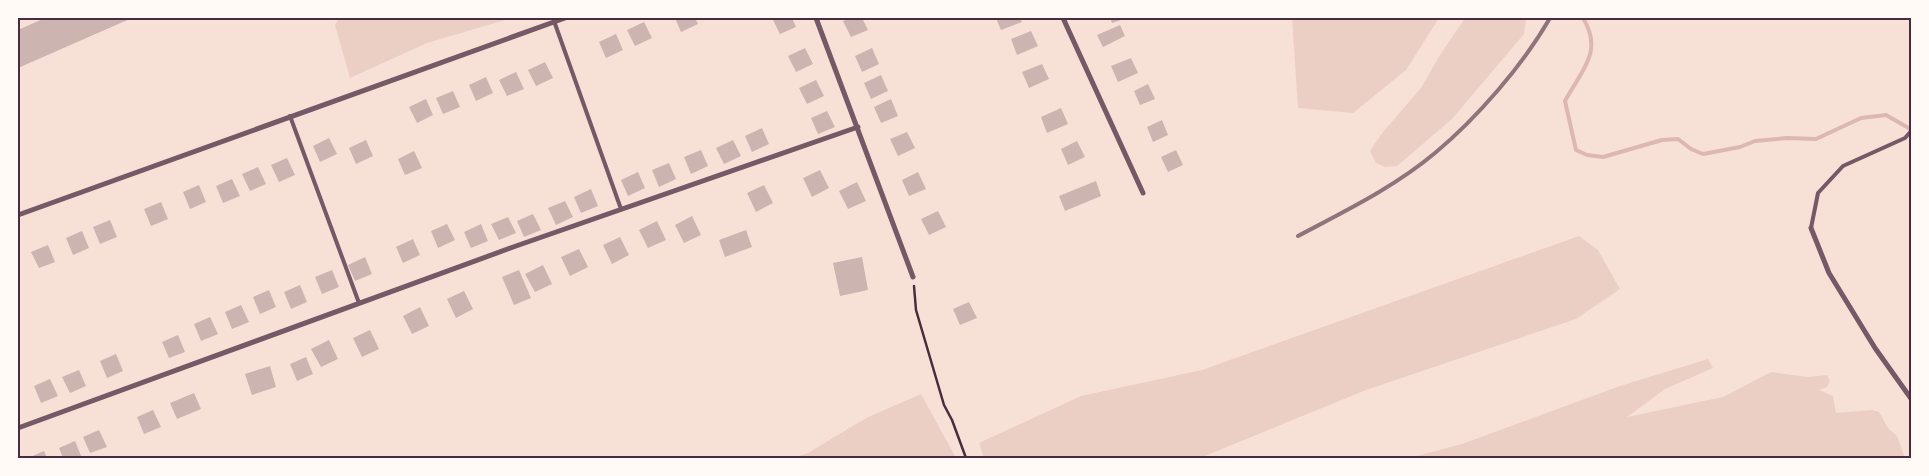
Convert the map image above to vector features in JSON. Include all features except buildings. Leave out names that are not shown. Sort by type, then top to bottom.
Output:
[{"type":"street","points":[[18,214],[565,18]]},
{"type":"street","points":[[816,18],[913,277]]},
{"type":"street","points":[[1062,18],[1143,193]]},
{"type":"street","points":[[18,428],[621,209],[858,127]]},
{"type":"street","points":[[1811,228],[1829,272],[1875,348],[1912,400]]},
{"type":"lane","points":[[554,21],[621,209]]},
{"type":"lane","points":[[290,116],[359,303]]},
{"type":"lane","points":[[1811,228],[1818,193],[1843,166],[1905,138],[1912,130]]},
{"type":"path","points":[[913,277],[916,310],[938,386],[966,458]]},
{"type":"shaded area","points":[[339,18],[512,18],[427,43],[350,78],[335,25]]},
{"type":"shaded area","points":[[1292,18],[1439,18],[1406,70],[1353,113],[1298,108]]},
{"type":"shaded area","points":[[1465,18],[1525,18],[1524,34],[1452,119],[1397,166],[1385,167],[1376,163],[1370,151],[1383,132],[1421,88]]},
{"type":"shaded area","points":[[1579,236],[1598,250],[1620,289],[1576,319],[1366,390],[1200,458],[984,458],[979,443],[1081,396],[1202,370]]},
{"type":"shaded area","points":[[1708,359],[1713,368],[1665,389],[1627,417],[1723,397],[1771,372],[1808,377],[1827,375],[1830,381],[1827,387],[1819,390],[1833,396],[1836,413],[1872,410],[1879,412],[1888,428],[1897,436],[1905,458],[1409,458],[1462,444],[1620,386]]},
{"type":"shaded area","points":[[921,394],[956,458],[792,458],[808,453],[866,418]]},
{"type":"waterway","points":[[1583,18],[1589,30],[1591,51],[1583,71],[1565,101],[1576,150],[1587,155],[1603,157],[1662,140],[1678,139],[1691,149],[1703,154],[1740,147],[1755,141],[1787,138],[1816,139],[1861,118],[1886,115],[1912,130]]},
{"type":"railway","points":[[1298,236],[1386,188],[1435,153],[1467,124],[1498,90],[1527,54],[1550,18]]}]
